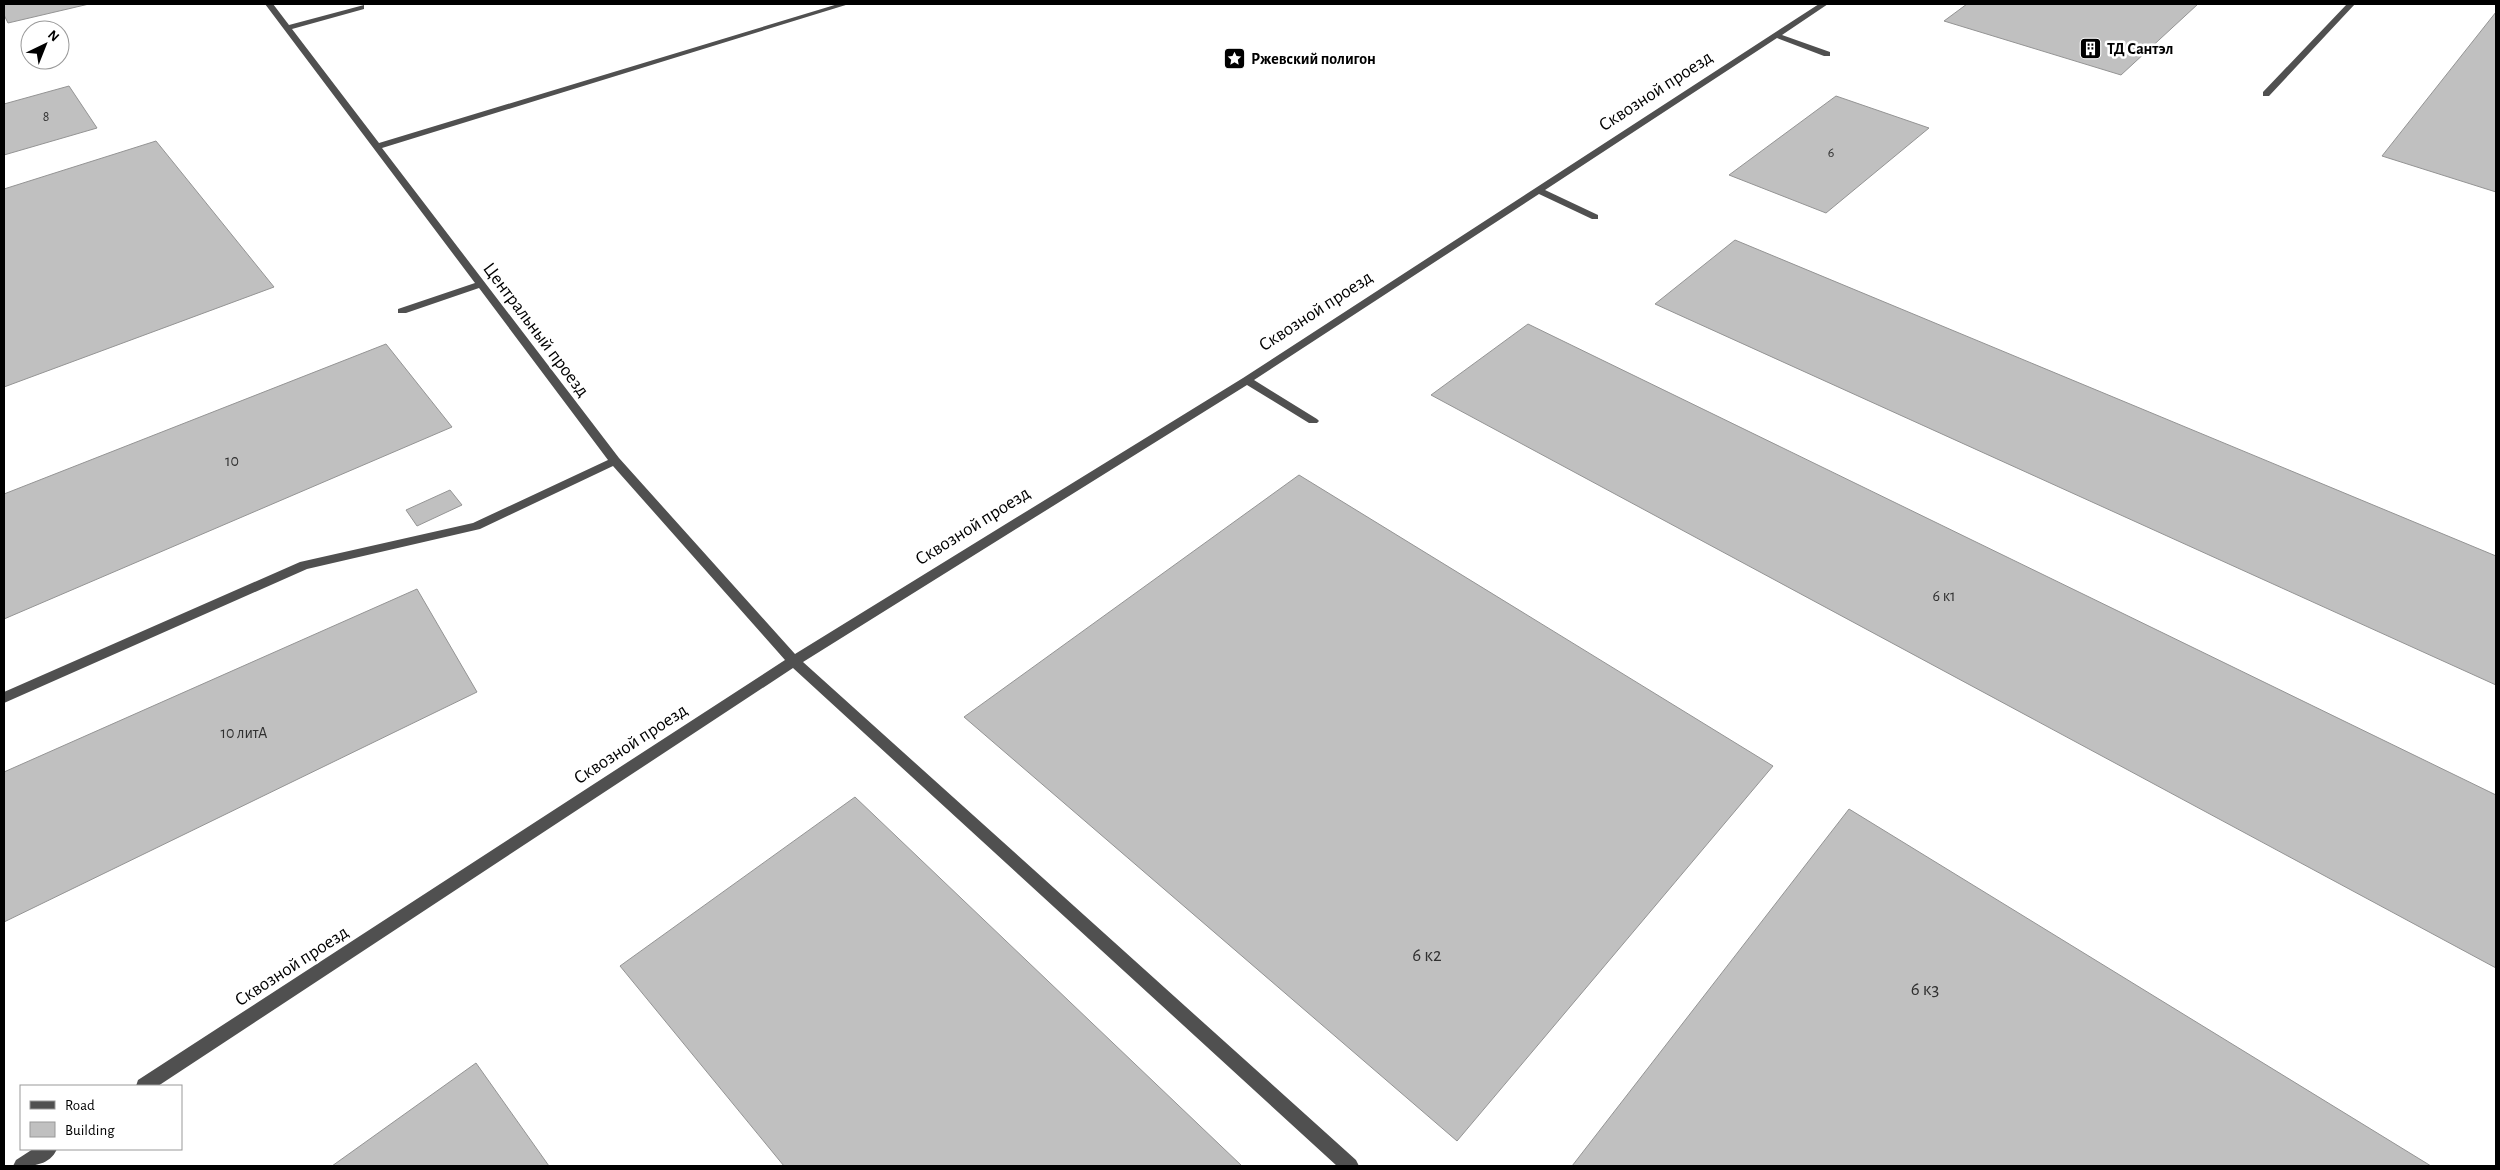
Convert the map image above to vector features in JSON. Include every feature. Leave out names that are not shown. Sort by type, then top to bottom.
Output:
[{"type":"street","name":"Центральный проезд","points":[[269,4],[379,146],[615,461],[794,661],[1350,1166]]},
{"type":"street","points":[[379,146],[845,4]]},
{"type":"street","name":"Сквозной проезд","points":[[146,1085],[794,661],[1247,380],[1778,36],[1824,4]]},
{"type":"street","points":[[2266,94],[2351,4]]},
{"type":"street","points":[[288,28],[361,7]]},
{"type":"street","points":[[1778,36],[1827,54]]},
{"type":"street","points":[[1539,190],[1595,217]]},
{"type":"street","points":[[402,311],[481,284]]},
{"type":"street","points":[[1247,380],[1313,421]]},
{"type":"street","points":[[4,698],[304,565],[476,526],[615,461]]},
{"type":"street","points":[[22,1166],[46,1150]]},
{"type":"building","points":[[4,4],[89,4],[8,23],[4,15]]},
{"type":"building","name":"ТД Сантэл","points":[[1967,4],[2198,4],[2121,75],[1944,21]]},
{"type":"building","points":[[2496,12],[2496,192],[2382,156]]},
{"type":"building","points":[[69,86],[97,128],[4,155],[4,104]]},
{"type":"building","points":[[1836,96],[1929,128],[1826,213],[1729,175]]},
{"type":"building","points":[[156,141],[274,287],[4,387],[4,189]]},
{"type":"building","points":[[1735,240],[2496,556],[2496,685],[1655,304]]},
{"type":"building","points":[[1528,324],[2496,795],[2496,968],[1431,395]]},
{"type":"building","points":[[386,344],[452,427],[4,619],[4,494]]},
{"type":"building","points":[[1299,475],[1773,766],[1457,1141],[964,717]]},
{"type":"building","points":[[450,490],[462,505],[417,526],[406,510]]},
{"type":"building","points":[[417,589],[477,692],[4,922],[4,772]]},
{"type":"building","points":[[855,797],[1242,1166],[784,1166],[620,966]]},
{"type":"building","points":[[1849,809],[2431,1166],[1572,1166]]},
{"type":"building","points":[[476,1063],[549,1166],[332,1166]]},
{"type":"place","name":"ТД Сантэл","points":[[2091,48]]},
{"type":"place","name":"Ржевский полигон","points":[[1235,58]]}]
